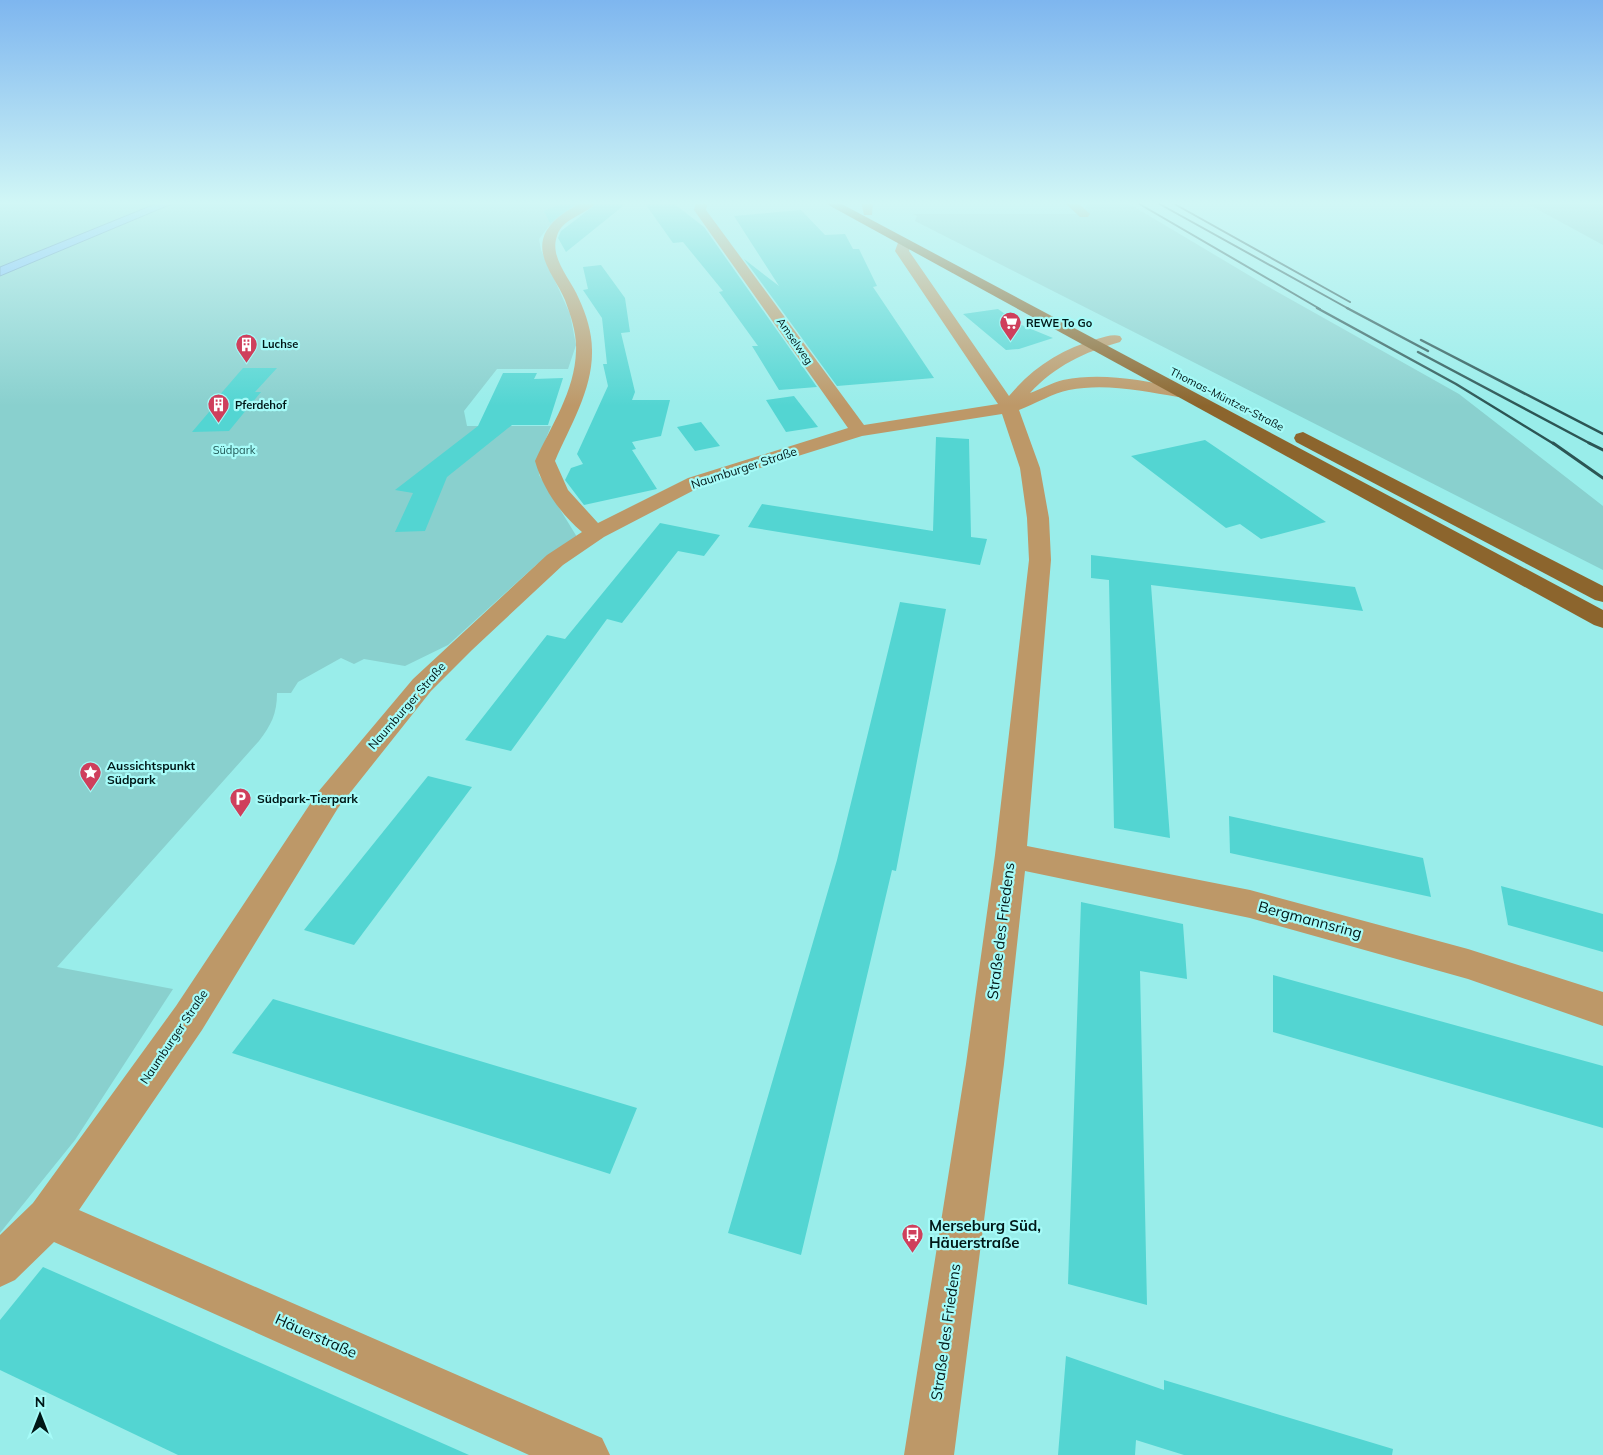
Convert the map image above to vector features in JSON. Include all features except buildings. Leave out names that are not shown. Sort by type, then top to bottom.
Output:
[{"type":"main road","name":"Thomas-Müntzer-Straße","points":[[953,270],[977,283],[1271,421]]},
{"type":"main road","name":"Thomas-Müntzer-Straße","points":[[977,270],[1097,339],[1178,392],[1603,620]]},
{"type":"main road","name":"Thomas-Müntzer-Straße","points":[[1288,430],[1603,595]]},
{"type":"street","points":[[558,270],[571,296],[581,323],[584,358],[580,384],[545,461],[548,473],[558,490],[584,522],[596,532]]},
{"type":"street","name":"Amselweg","points":[[743,270],[859,431]]},
{"type":"street","name":"Straße des Friedens","points":[[915,270],[943,311],[1004,382],[1009,408],[1030,468],[1038,518],[1040,552],[1010,855],[985,1064],[929,1455]]},
{"type":"street","points":[[1044,350],[1097,339]]},
{"type":"street","points":[[1009,408],[1028,383],[1050,364],[1097,339]]},
{"type":"street","points":[[1009,408],[1065,385],[1099,382],[1132,384],[1178,392]]},
{"type":"street","name":"Naumburger Straße","points":[[0,1265],[48,1218],[189,1018],[335,792],[422,685],[462,644],[555,560],[596,532],[695,482],[859,431],[1009,408]]},
{"type":"street","name":"Bergmannsring","points":[[1010,855],[1250,904],[1468,964],[1603,1009]]},
{"type":"street","name":"Häuerstraße","points":[[48,1218],[585,1455]]},
{"type":"green space","name":"Südpark","points":[[15,270],[550,270],[570,314],[576,345],[568,369],[497,369],[464,411],[467,426],[551,426],[538,459],[539,475],[577,537],[536,565],[448,645],[405,666],[364,659],[354,664],[341,658],[298,682],[291,693],[277,693],[273,719],[259,741],[57,967],[173,989],[75,1140],[0,1233],[0,276]]},
{"type":"green space","points":[[1011,270],[1240,270],[1459,394],[1603,506],[1603,570]]},
{"type":"shaded area","points":[[0,270],[15,270],[0,276]]},
{"type":"railway","points":[[1253,270],[1320,309]]},
{"type":"railway","points":[[1278,270],[1349,309]]},
{"type":"railway","points":[[1293,270],[1350,302]]},
{"type":"railway","points":[[1317,308],[1456,384],[1554,444]]},
{"type":"railway","points":[[1347,308],[1428,351]]},
{"type":"railway","points":[[1421,340],[1603,434]]},
{"type":"railway","points":[[1418,352],[1591,444]]},
{"type":"railway","points":[[1553,443],[1603,478]]},
{"type":"railway","points":[[1591,444],[1603,450]]},
{"type":"place","name":"REWE To Go","points":[[1010,342]]},
{"type":"place","name":"Luchse","points":[[246,363]]},
{"type":"place","name":"Pferdehof","points":[[219,424]]},
{"type":"place","name":"Aussichtspunkt Südpark","points":[[91,792]]},
{"type":"place","name":"Südpark-Tierpark","points":[[241,818]]},
{"type":"place","name":"Merseburg Süd, Häuerstraße","points":[[913,1254]]}]
